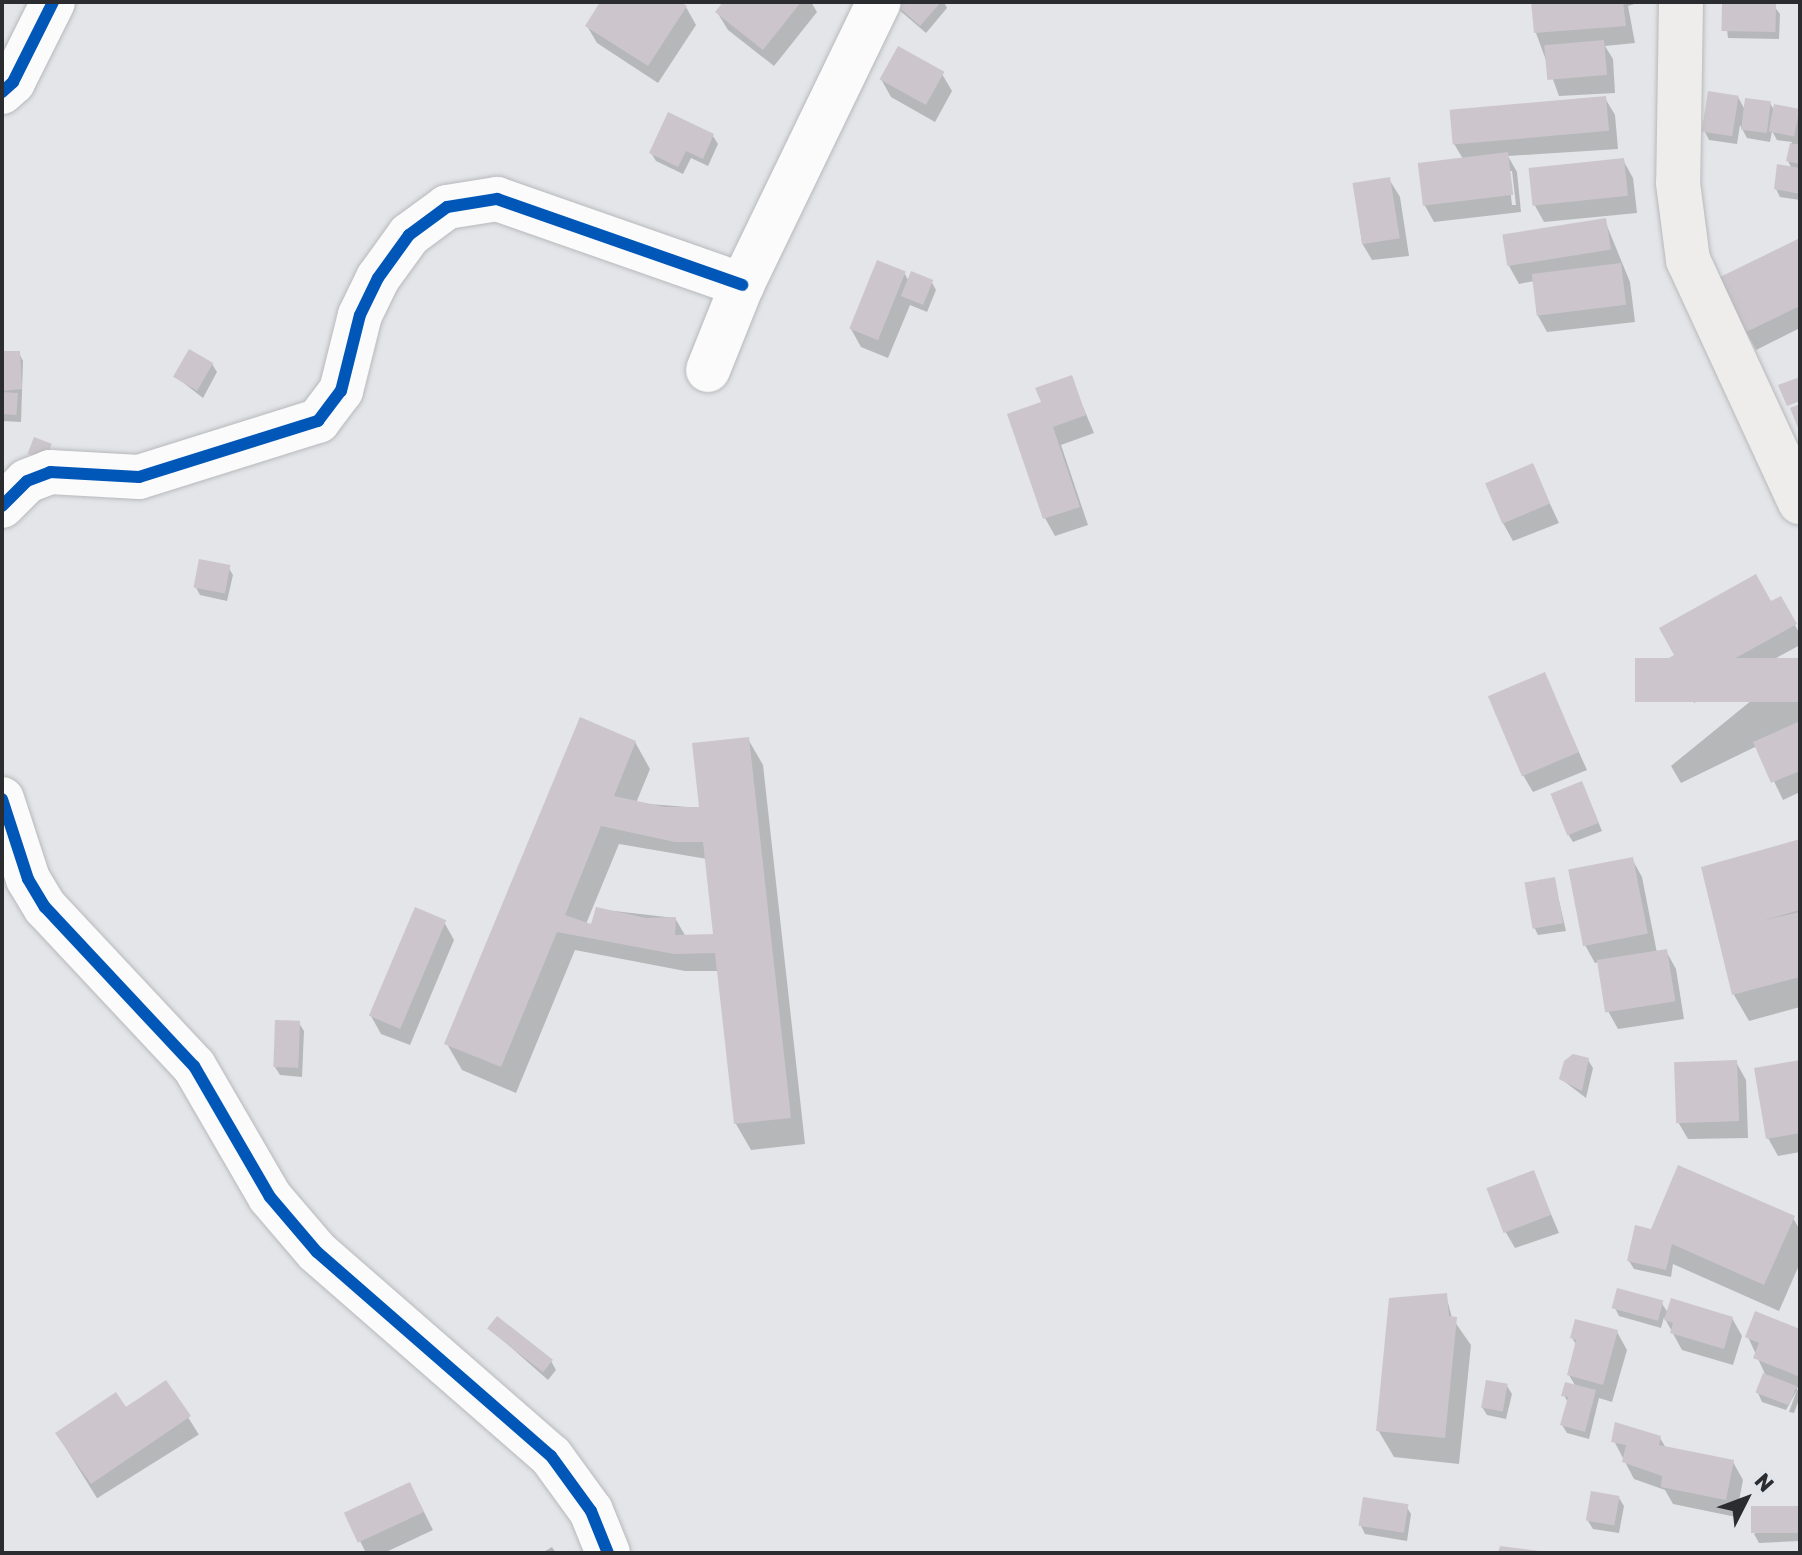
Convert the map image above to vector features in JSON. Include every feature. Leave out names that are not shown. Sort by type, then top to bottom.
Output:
[{"type":"main road","points":[[1681,2],[1678,183],[1688,260],[1800,502]]},
{"type":"street","points":[[2,92],[13,82],[53,2]]},
{"type":"street","points":[[708,370],[742,285],[879,2]]},
{"type":"street","points":[[2,506],[37,475],[139,477],[318,421],[341,391],[360,315],[378,278],[409,235],[447,207],[497,199],[742,285]]},
{"type":"street","points":[[2,799],[28,879],[45,907],[194,1066],[270,1197],[317,1252],[551,1456],[591,1511],[608,1553]]},
{"type":"building","points":[[600,2],[681,2],[687,6],[648,66],[585,26]]},
{"type":"building","points":[[723,2],[801,2],[763,50],[715,12]]},
{"type":"building","points":[[893,2],[941,2],[920,26]]},
{"type":"building","points":[[1531,2],[1623,2],[1626,26],[1534,33]]},
{"type":"building","points":[[1722,2],[1776,3],[1775,32],[1721,31]]},
{"type":"building","points":[[1604,40],[1607,75],[1547,80],[1544,45]]},
{"type":"building","points":[[898,46],[944,72],[926,105],[880,79]]},
{"type":"building","points":[[1708,91],[1739,96],[1732,136],[1702,131]]},
{"type":"building","points":[[1606,96],[1609,131],[1453,145],[1450,110]]},
{"type":"building","points":[[1745,98],[1771,101],[1767,133],[1741,130]]},
{"type":"building","points":[[1774,104],[1800,109],[1794,136],[1769,131]]},
{"type":"building","points":[[668,112],[714,134],[703,159],[686,151],[678,167],[649,153]]},
{"type":"building","points":[[1790,143],[1800,145],[1800,164],[1786,161]]},
{"type":"building","points":[[1508,152],[1513,195],[1423,206],[1418,163]]},
{"type":"building","points":[[1624,158],[1628,196],[1532,206],[1529,168]]},
{"type":"building","points":[[1777,164],[1800,168],[1800,194],[1774,189]]},
{"type":"building","points":[[1390,177],[1400,238],[1362,244],[1352,183]]},
{"type":"building","points":[[1606,218],[1611,250],[1507,266],[1502,234]]},
{"type":"building","points":[[1800,238],[1800,306],[1744,333],[1718,278]]},
{"type":"building","points":[[877,260],[906,272],[878,340],[849,329]]},
{"type":"building","points":[[1621,263],[1626,305],[1537,316],[1532,274]]},
{"type":"building","points":[[911,271],[933,280],[923,305],[901,296]]},
{"type":"building","points":[[189,349],[213,363],[197,391],[173,377]]},
{"type":"building","points":[[2,351],[20,351],[22,389],[2,391]]},
{"type":"building","points":[[1072,375],[1086,415],[1053,427],[1080,507],[1043,519],[1007,414],[1041,402],[1035,388]]},
{"type":"building","points":[[1800,377],[1800,401],[1787,406],[1778,385]]},
{"type":"building","points":[[2,392],[18,393],[16,415],[2,414]]},
{"type":"building","points":[[1800,404],[1800,433],[1790,408]]},
{"type":"building","points":[[34,437],[52,444],[45,461],[28,454]]},
{"type":"building","points":[[1533,463],[1550,504],[1502,524],[1485,483]]},
{"type":"building","points":[[199,559],[230,565],[225,594],[193,587]]},
{"type":"building","points":[[1756,574],[1771,601],[1781,596],[1797,624],[1683,687],[1667,659],[1674,655],[1659,628]]},
{"type":"building","points":[[1635,658],[1800,658],[1800,702],[1635,702]]},
{"type":"building","points":[[1545,672],[1579,752],[1522,776],[1488,696]]},
{"type":"building","points":[[580,717],[636,741],[614,796],[665,807],[699,807],[692,743],[749,737],[791,1118],[734,1124],[715,953],[674,954],[557,932],[501,1067],[444,1044]],"holes":[[[601,826],[675,842],[703,842],[713,934],[675,935],[676,917],[646,918],[596,907],[591,924],[565,915]]]},
{"type":"building","points":[[1800,721],[1800,771],[1771,783],[1753,742]]},
{"type":"building","points":[[1582,781],[1599,823],[1567,835],[1550,794]]},
{"type":"building","points":[[1800,839],[1800,910],[1761,921],[1800,912],[1800,977],[1732,995],[1701,867]]},
{"type":"building","points":[[1633,857],[1648,934],[1583,946],[1568,870]]},
{"type":"building","points":[[1555,877],[1563,923],[1533,929],[1524,882]]},
{"type":"building","points":[[415,907],[446,920],[400,1029],[369,1016]]},
{"type":"building","points":[[1667,949],[1675,1001],[1605,1012],[1597,960]]},
{"type":"building","points":[[275,1020],[300,1021],[298,1068],[273,1067]]},
{"type":"building","points":[[1573,1054],[1589,1058],[1582,1091],[1559,1079],[1564,1061]]},
{"type":"building","points":[[1737,1060],[1739,1121],[1676,1123],[1674,1062]]},
{"type":"building","points":[[1800,1060],[1800,1133],[1766,1139],[1754,1068]]},
{"type":"building","points":[[1678,1165],[1795,1216],[1764,1285],[1672,1244],[1666,1270],[1627,1261],[1635,1225],[1651,1229]]},
{"type":"building","points":[[1534,1170],[1551,1215],[1504,1233],[1486,1188]]},
{"type":"building","points":[[1617,1288],[1663,1300],[1658,1321],[1612,1308]]},
{"type":"building","points":[[1447,1293],[1449,1316],[1457,1317],[1445,1438],[1376,1431],[1389,1298]]},
{"type":"building","points":[[1671,1298],[1733,1317],[1724,1349],[1670,1333],[1673,1323],[1664,1320]]},
{"type":"building","points":[[1755,1311],[1800,1329],[1800,1377],[1753,1358],[1759,1343],[1745,1337]]},
{"type":"building","points":[[497,1316],[553,1360],[543,1372],[487,1329]]},
{"type":"building","points":[[1575,1319],[1618,1330],[1603,1385],[1567,1375],[1576,1340],[1570,1338]]},
{"type":"building","points":[[1763,1373],[1797,1386],[1789,1406],[1755,1393]]},
{"type":"building","points":[[166,1380],[191,1416],[91,1484],[55,1433],[116,1392],[126,1407]]},
{"type":"building","points":[[1486,1380],[1508,1384],[1503,1411],[1481,1408]]},
{"type":"building","points":[[1565,1382],[1596,1390],[1585,1432],[1560,1425],[1568,1397],[1561,1396]]},
{"type":"building","points":[[1615,1422],[1661,1436],[1659,1445],[1734,1460],[1726,1500],[1661,1487],[1662,1476],[1622,1462],[1626,1445],[1611,1442]]},
{"type":"building","points":[[410,1482],[424,1512],[358,1543],[344,1513]]},
{"type":"building","points":[[1591,1491],[1620,1496],[1614,1526],[1586,1521]]},
{"type":"building","points":[[1363,1497],[1408,1504],[1404,1533],[1358,1526]]},
{"type":"building","points":[[1751,1506],[1800,1506],[1800,1533],[1751,1533]]},
{"type":"building","points":[[1500,1546],[1539,1551],[1539,1553],[1498,1553]]},
{"type":"cycle path","points":[[2,92],[13,82],[53,2]]},
{"type":"cycle path","points":[[2,506],[27,481],[50,472],[139,477],[318,421],[341,391],[360,315],[378,278],[409,235],[447,207],[497,199],[742,285]]},
{"type":"cycle path","points":[[2,799],[28,879],[45,907],[194,1066],[270,1197],[317,1252],[551,1456],[591,1511],[608,1553]]}]
